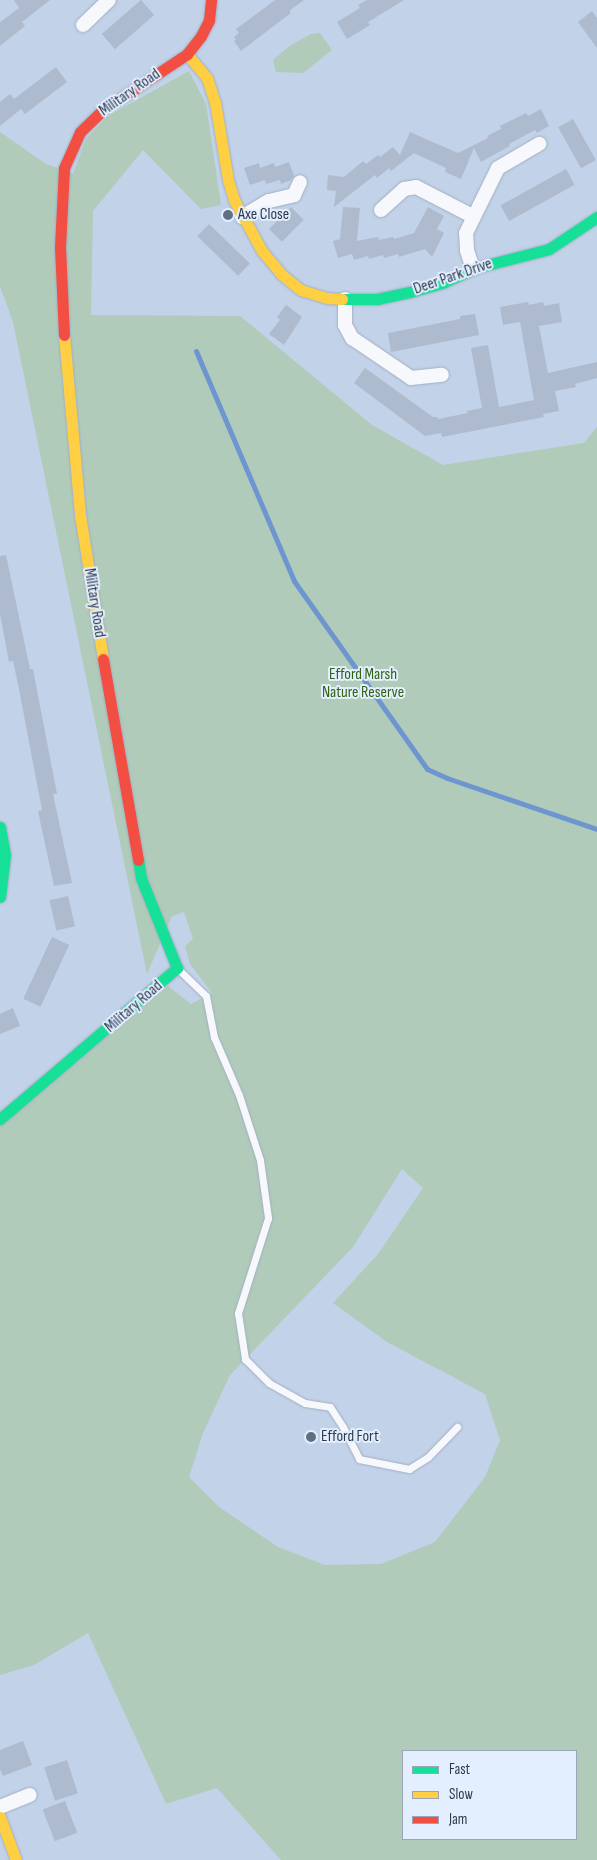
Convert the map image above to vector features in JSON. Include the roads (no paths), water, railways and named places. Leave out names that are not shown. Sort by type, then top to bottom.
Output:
[{"type":"street","points":[[83,25],[109,0]]},
{"type":"street","name":"Military Road","points":[[0,1119],[177,968],[141,878],[96,620],[80,515],[66,370],[60,247],[64,168],[80,132],[104,109],[125,93],[154,77],[187,54],[201,36],[209,20],[211,0]]},
{"type":"street","name":"Deer Park Drive","points":[[187,54],[207,78],[215,102],[228,180],[242,218],[262,251],[282,274],[301,290],[328,298],[345,299],[377,299],[410,292],[444,282],[473,269],[548,248],[573,235],[597,217]]},
{"type":"street","points":[[473,269],[467,250],[466,237],[498,168],[539,144]]},
{"type":"street","points":[[242,218],[269,201],[294,195],[300,182]]},
{"type":"street","points":[[381,210],[404,189],[416,187],[474,217]]},
{"type":"street","points":[[345,299],[345,325],[352,338],[411,378],[442,375]]},
{"type":"street","points":[[0,827],[5,855],[0,896]]},
{"type":"street","points":[[0,1807],[30,1796]]},
{"type":"street","points":[[0,1817],[16,1860]]},
{"type":"lane","points":[[177,968],[206,996],[214,1036],[239,1094],[260,1160],[268,1218],[238,1313],[245,1359],[277,1387],[305,1403],[330,1407],[344,1427],[359,1459],[409,1469],[428,1457],[458,1427]]},
{"type":"waterway","points":[[196,351],[294,581],[427,769],[447,778],[597,829]]},
{"type":"place","name":"Axe Close","points":[[228,215]]},
{"type":"place","name":"Efford Fort","points":[[311,1437]]},
{"type":"park label","name":"Efford Marsh Nature Reserve","points":[[363,684]]}]
